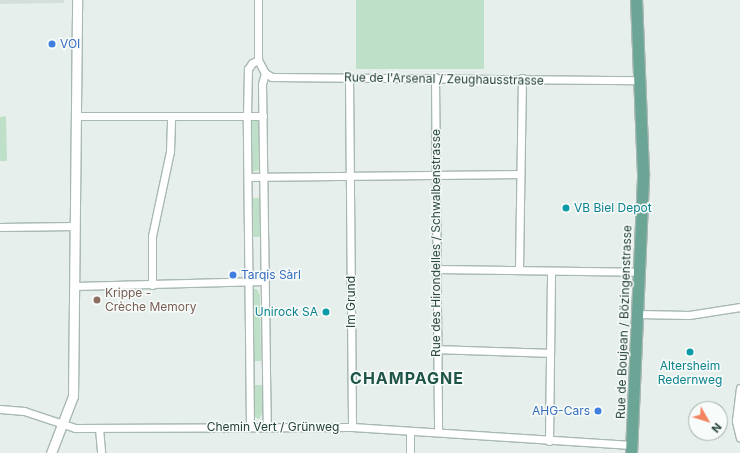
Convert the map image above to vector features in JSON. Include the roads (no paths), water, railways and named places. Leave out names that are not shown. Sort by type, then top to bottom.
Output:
[{"type":"main road","name":"Rue de Boujean / Bözingenstrasse","points":[[631,449],[640,272],[643,173],[636,0]]},
{"type":"street","points":[[51,453],[63,426],[73,396],[77,0]]},
{"type":"street","points":[[258,0],[258,60],[265,72],[262,84],[262,116],[267,426]]},
{"type":"street","points":[[250,427],[247,116],[248,69],[252,63],[258,60]]},
{"type":"street","name":"Rue de l'Arsenal / Zeughausstrasse","points":[[265,72],[279,77],[435,77],[639,80]]},
{"type":"street","name":"Im Grund","points":[[349,77],[352,427]]},
{"type":"street","name":"Rue des Hirondelles / Schwalbenstrasse","points":[[435,77],[438,432]]},
{"type":"street","points":[[519,268],[522,78]]},
{"type":"street","points":[[76,116],[262,116]]},
{"type":"street","points":[[152,285],[152,236],[169,159],[171,116]]},
{"type":"street","points":[[248,177],[520,174]]},
{"type":"street","points":[[0,227],[75,226]]},
{"type":"street","points":[[436,269],[519,268],[551,271],[640,272]]},
{"type":"street","points":[[549,441],[551,271]]},
{"type":"street","points":[[74,286],[264,281]]},
{"type":"street","points":[[638,314],[689,315],[740,307]]},
{"type":"street","points":[[437,349],[550,353]]},
{"type":"street","points":[[740,388],[736,421],[740,438]]},
{"type":"street","name":"Chemin Vert / Grünweg","points":[[0,409],[24,411],[63,426],[98,428],[267,426],[352,427],[410,432],[438,432],[631,449]]},
{"type":"street","points":[[98,428],[101,453]]},
{"type":"street","points":[[410,432],[410,453]]},
{"type":"place","name":"VOI","points":[[52,44]]},
{"type":"place","name":"VB Biel Depot","points":[[566,208]]},
{"type":"place","name":"Tarqis Sàrl","points":[[233,275]]},
{"type":"place","name":"Krippe - Crèche Memory","points":[[97,300]]},
{"type":"place","name":"Unirock SA","points":[[326,312]]},
{"type":"place","name":"Altersheim Redernweg","points":[[690,352]]},
{"type":"place","name":"AHG-Cars","points":[[598,411]]},
{"type":"district","name":"CHAMPAGNE","points":[[407,378]]}]
